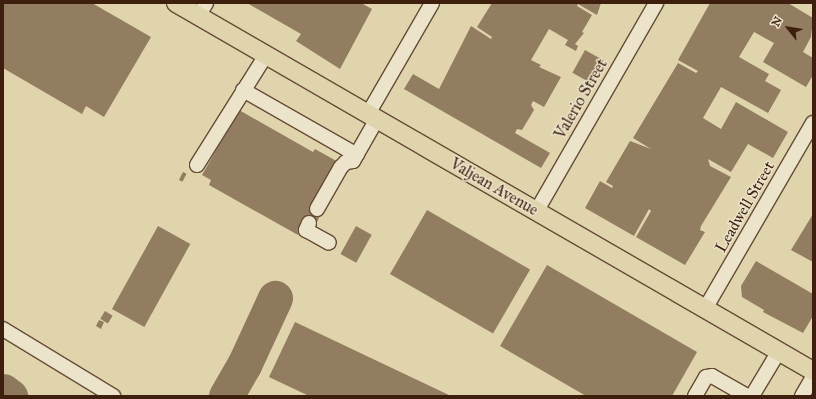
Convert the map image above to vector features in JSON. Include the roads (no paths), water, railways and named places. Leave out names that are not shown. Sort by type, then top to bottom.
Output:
[{"type":"main road","name":"Valjean Avenue","points":[[176,3],[202,10],[266,55],[813,371]]},
{"type":"street","points":[[317,209],[341,167],[346,162],[353,161],[372,117],[432,3]]},
{"type":"street","name":"Valerio Street","points":[[536,212],[656,3]]},
{"type":"street","points":[[197,166],[266,55]]},
{"type":"street","points":[[243,90],[356,155]]},
{"type":"street","name":"Leadwell Street","points":[[705,309],[813,123]]},
{"type":"street","points":[[310,223],[306,230],[329,243]]},
{"type":"street","points":[[3,328],[113,396]]},
{"type":"street","points":[[752,396],[779,351]]},
{"type":"street","points":[[695,396],[706,377],[712,376],[747,396]]},
{"type":"street","points":[[802,396],[813,377]]}]
